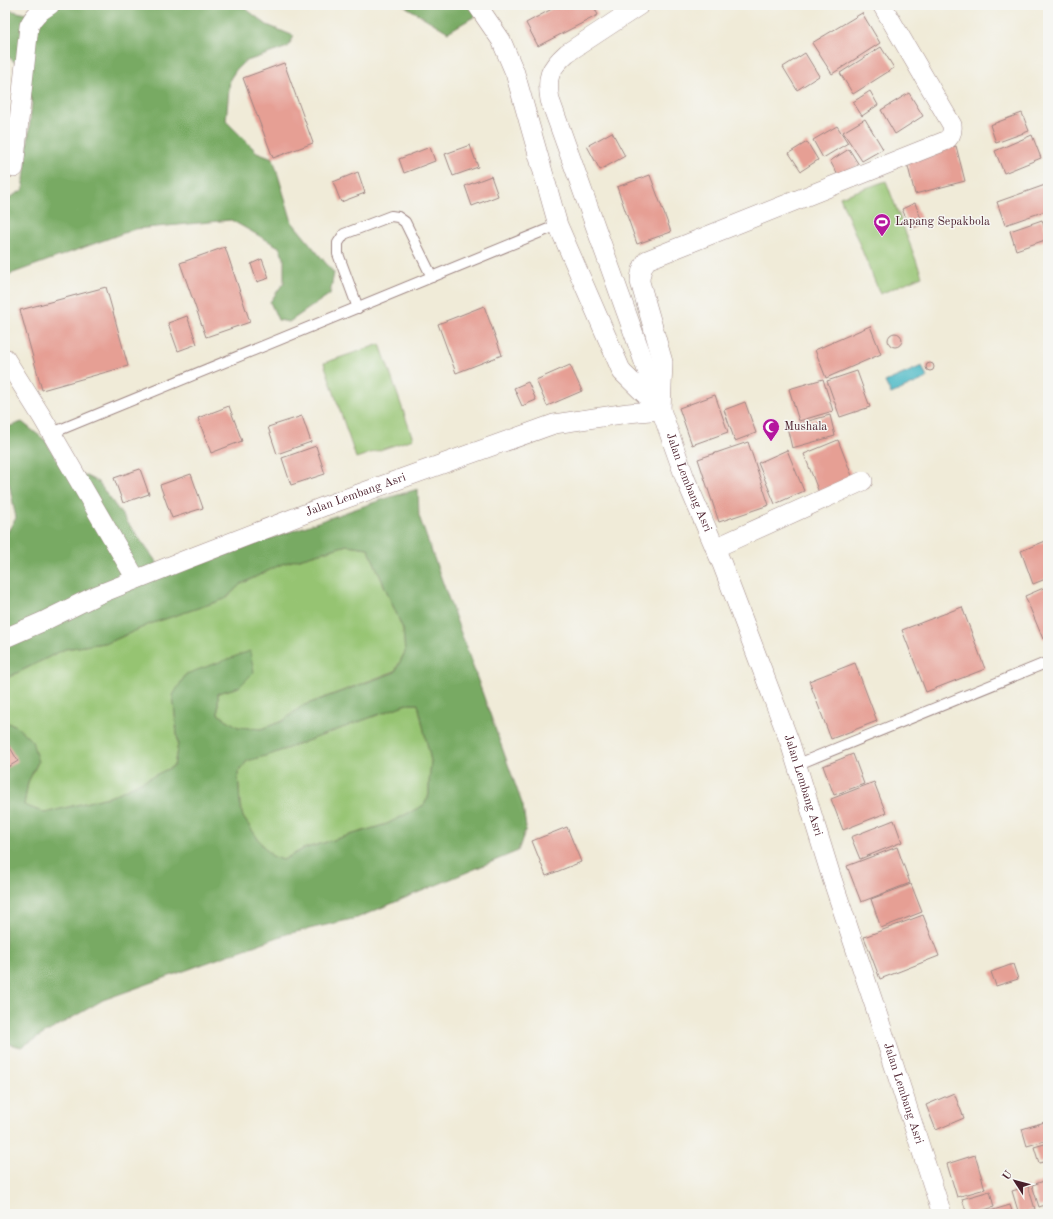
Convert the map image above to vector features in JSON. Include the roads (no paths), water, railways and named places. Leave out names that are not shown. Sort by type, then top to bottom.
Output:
[{"type":"street","points":[[14,168],[28,26],[32,18],[37,13],[50,5]]},
{"type":"street","points":[[477,5],[501,40],[515,73],[558,225],[622,372],[661,410]]},
{"type":"street","points":[[640,5],[567,53],[559,60],[549,77],[548,87],[550,100],[661,410]]},
{"type":"street","points":[[661,410],[663,362],[640,282],[640,273],[647,260],[945,141],[950,137],[953,131],[952,125],[882,5]]},
{"type":"street","points":[[5,358],[52,433],[136,579]]},
{"type":"street","name":"Jalan Lembang Asri","points":[[5,638],[97,595],[136,579],[325,506],[554,424],[628,413],[661,410],[685,478],[715,548],[787,735],[832,879],[874,1003],[942,1214]]},
{"type":"street","points":[[715,548],[863,481]]},
{"type":"lane","points":[[358,308],[338,254],[338,243],[344,234],[391,216],[398,217],[405,222],[432,277]]},
{"type":"lane","points":[[52,433],[558,225]]},
{"type":"lane","points":[[796,765],[1048,662]]},
{"type":"water","points":[[922,366],[927,378],[891,394],[885,382]]},
{"type":"place","name":"Lapang Sepakbola","points":[[882,237]]},
{"type":"place","name":"Mushala","points":[[771,442]]}]
